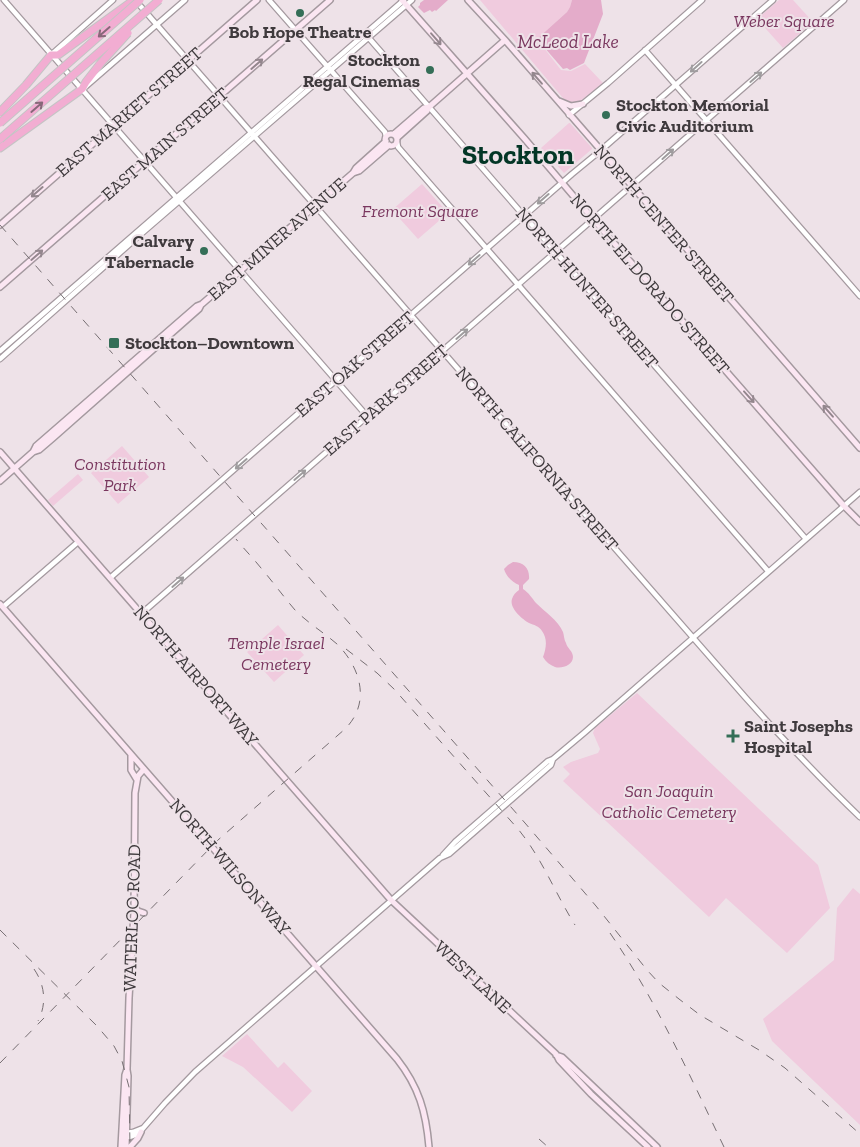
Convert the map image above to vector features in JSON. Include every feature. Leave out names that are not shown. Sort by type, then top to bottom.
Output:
[{"type":"highway","points":[[0,112],[51,55],[58,55],[135,0]]},
{"type":"highway","points":[[0,123],[140,0]]},
{"type":"highway","points":[[0,148],[82,90],[100,64],[159,0]]},
{"type":"highway","points":[[0,139],[159,0]]},
{"type":"main road","name":"EAST MARKET STREET","points":[[0,225],[257,0]]},
{"type":"main road","name":"EAST MAIN STREET","points":[[0,287],[330,0]]},
{"type":"main road","name":"NORTH CENTER STREET","points":[[468,0],[505,40],[860,448]]},
{"type":"main road","name":"NORTH EL DORADO STREET","points":[[404,1],[844,506],[860,522]]},
{"type":"main road","name":"EAST MINER AVENUE","points":[[353,172],[359,171],[424,108],[429,107],[505,40]]},
{"type":"main road","points":[[556,100],[571,106],[583,104]]},
{"type":"main road","name":"EAST MINER AVENUE","points":[[0,481],[33,452],[39,450],[177,330],[200,306],[315,206],[378,148],[391,140]]},
{"type":"main road","points":[[374,157],[378,148]]},
{"type":"main road","name":"NORTH AIRPORT WAY","points":[[0,452],[391,900]]},
{"type":"main road","name":"NORTH WILSON WAY","points":[[1,608],[390,1050],[408,1074],[418,1095],[424,1111],[429,1147]]},
{"type":"main road","points":[[131,754],[131,770],[137,780]]},
{"type":"main road","name":"WATERLOO ROAD","points":[[121,1147],[125,1135],[128,1076],[129,998],[134,906],[135,807],[137,780],[144,769]]},
{"type":"main road","name":"WEST LANE","points":[[391,900],[657,1147]]},
{"type":"main road","points":[[134,906],[144,914]]},
{"type":"main road","name":"WEST LANE","points":[[556,1054],[559,1060],[590,1093],[648,1147]]},
{"type":"main road","points":[[574,1076],[598,1091]]},
{"type":"main road","points":[[590,1093],[596,1094],[600,1098],[603,1097]]},
{"type":"main road","points":[[128,1147],[138,1138],[142,1130]]},
{"type":"main road","name":"WATERLOO ROAD","points":[[125,1135],[128,1147]]},
{"type":"street","points":[[4,0],[367,416]]},
{"type":"street","points":[[51,55],[113,0]]},
{"type":"street","name":"NORTH CALIFORNIA STREET","points":[[135,0],[782,738],[860,817]]},
{"type":"street","points":[[82,90],[185,0]]},
{"type":"street","points":[[269,0],[768,572]]},
{"type":"street","points":[[0,352],[178,200],[404,1],[412,0]]},
{"type":"street","points":[[569,115],[702,0]]},
{"type":"street","name":"EAST OAK STREET","points":[[110,578],[773,0]]},
{"type":"street","name":"EAST PARK STREET","points":[[141,614],[844,0]]},
{"type":"street","points":[[329,68],[368,38],[404,1]]},
{"type":"street","name":"NORTH HUNTER STREET","points":[[368,38],[806,539]]},
{"type":"street","points":[[645,50],[860,296]]},
{"type":"street","points":[[0,359],[178,200]]},
{"type":"street","points":[[125,1135],[136,1136],[195,1072],[441,858],[455,842],[860,492]]},
{"type":"street","points":[[1,608],[78,542]]},
{"type":"green space","points":[[480,0],[572,0],[567,12],[537,39],[561,70],[571,71],[585,64],[603,83],[579,102],[568,104]]},
{"type":"green space","name":"Weber Square","points":[[779,0],[793,0],[813,22],[783,48],[757,19]]},
{"type":"green space","points":[[569,123],[592,149],[564,173],[541,148]]},
{"type":"green space","name":"Fremont Square","points":[[422,184],[448,213],[418,239],[392,210]]},
{"type":"green space","name":"Constitution Park","points":[[122,446],[149,477],[118,504],[91,473]]},
{"type":"green space","points":[[78,474],[83,480],[53,506],[48,500]]},
{"type":"green space","name":"Temple Israel Cemetery","points":[[278,625],[304,655],[274,682],[247,652]]},
{"type":"green space","name":"San Joaquin Catholic Cemetery","points":[[637,693],[818,865],[830,908],[787,953],[726,898],[709,917],[563,781],[570,774],[563,767],[571,762],[598,753],[600,749],[593,733],[595,728]]},
{"type":"green space","points":[[853,888],[860,894],[860,1125],[772,1041],[763,1019],[834,960],[837,908]]},
{"type":"green space","points":[[247,1034],[278,1068],[284,1062],[312,1091],[292,1112],[243,1067],[222,1056]]},
{"type":"water","points":[[424,0],[448,0],[436,11],[432,12],[430,10],[424,13],[418,7]]},
{"type":"water","name":"McLeod Lake","points":[[572,0],[601,0],[603,14],[584,63],[570,70],[567,68],[563,69],[537,39],[567,12]]},
{"type":"water","points":[[513,562],[526,567],[528,572],[529,579],[523,585],[523,589],[561,628],[573,655],[573,660],[567,666],[555,667],[545,660],[543,657],[546,647],[544,634],[538,627],[523,619],[512,606],[512,599],[519,590],[519,585],[506,574],[504,569]]},
{"type":"railway","points":[[0,225],[525,823],[659,983],[700,1015],[759,1050],[785,1068],[860,1134]]},
{"type":"railway","points":[[0,1063],[218,840],[345,729],[353,719],[358,708],[360,686],[357,675],[345,653],[337,644],[295,610],[236,539]]},
{"type":"railway","points":[[346,649],[394,689],[518,829],[527,840],[575,925]]},
{"type":"railway","points":[[0,930],[97,1026],[114,1046],[122,1061],[129,1087],[130,1147]]},
{"type":"railway","points":[[610,933],[627,958],[657,1011],[724,1147]]},
{"type":"railway","points":[[34,969],[41,981],[44,995],[43,1008],[38,1021]]},
{"type":"railway","points":[[539,1139],[548,1147]]},
{"type":"place","name":"Bob Hope Theatre","points":[[300,13]]},
{"type":"place","name":"Stockton Regal Cinemas","points":[[430,70]]},
{"type":"place","name":"Stockton Memorial Civic Auditorium","points":[[606,115]]},
{"type":"place","name":"Calvary Tabernacle","points":[[204,251]]},
{"type":"place","name":"Stockton–Downtown","points":[[114,343]]},
{"type":"place","name":"Saint Josephs Hospital","points":[[733,736]]},
{"type":"district","name":"Stockton","points":[[518,154]]}]
